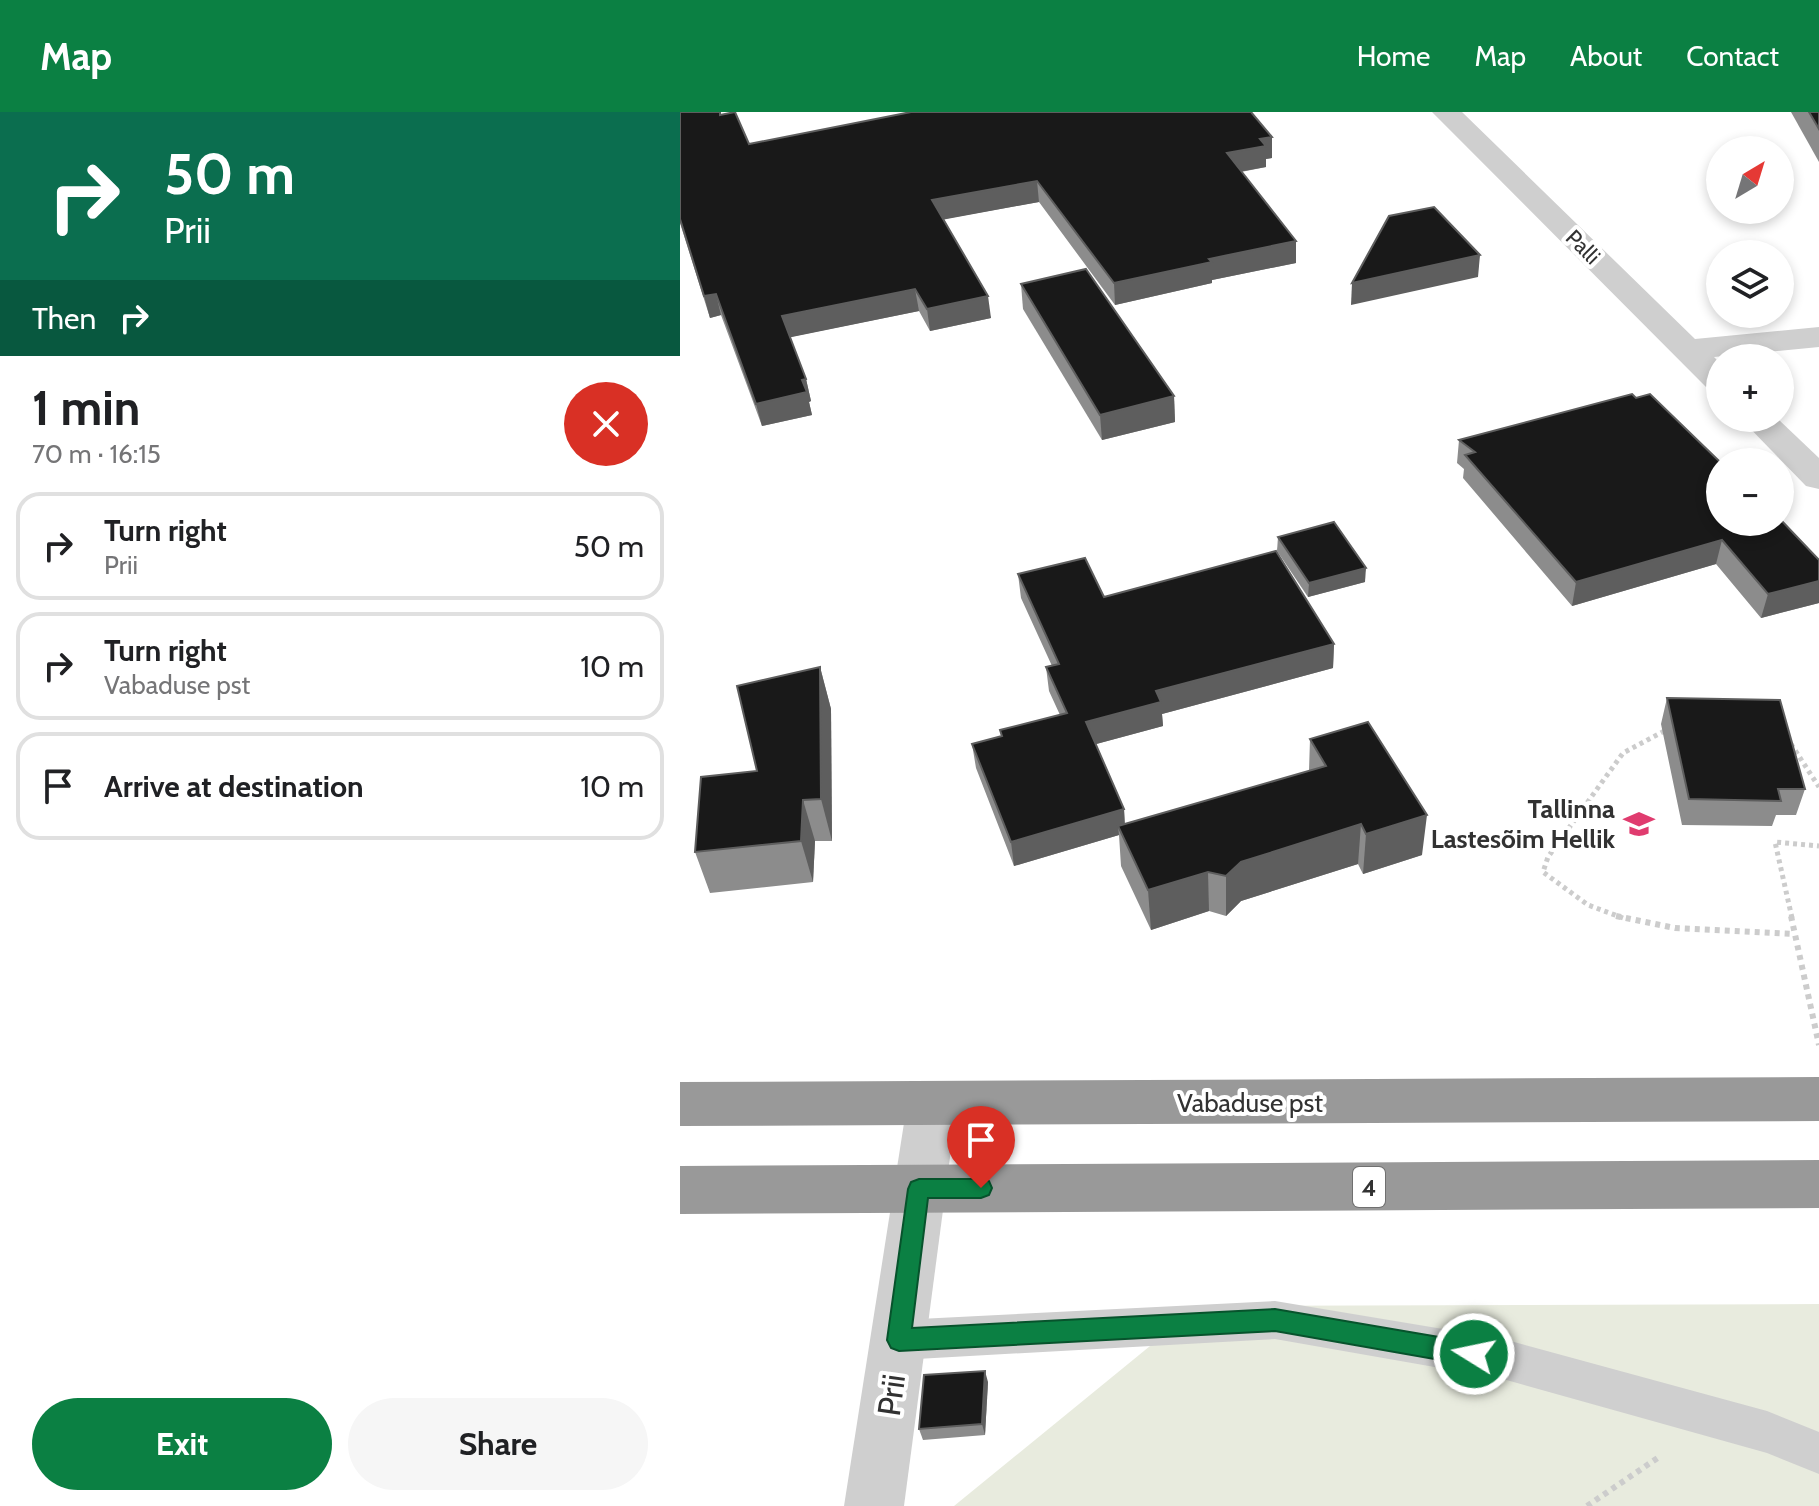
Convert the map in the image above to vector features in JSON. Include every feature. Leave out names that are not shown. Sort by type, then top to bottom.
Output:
[{"type":"highway","name":"Vabaduse pst","points":[[680,1104],[1819,1099]]},
{"type":"highway","name":"4","points":[[680,1190],[1819,1184]]},
{"type":"street","name":"Palli","points":[[1446,112],[1706,369]]},
{"type":"street","points":[[1686,350],[1819,337]]},
{"type":"street","points":[[1771,432],[1819,478]]},
{"type":"street","name":"Prii","points":[[874,1506],[932,1104]]},
{"type":"lane","points":[[899,1340],[1275,1320],[1503,1359],[1767,1432],[1819,1453]]},
{"type":"path","points":[[1675,725],[1623,753],[1548,857],[1543,872],[1570,894],[1603,913],[1681,929],[1794,934]]},
{"type":"path","points":[[1786,736],[1819,787]]},
{"type":"path","points":[[1819,846],[1775,842],[1819,1046]]},
{"type":"path","points":[[1587,1506],[1717,1418]]},
{"type":"shaded area","points":[[1819,1304],[1819,1506],[954,1506],[1199,1306]]},
{"type":"building","points":[[680,112],[720,112],[720,115],[735,112],[749,144],[911,112],[1251,112],[1272,137],[1260,139],[1266,146],[1227,153],[1296,241],[1114,283],[1037,181],[932,200],[988,296],[927,309],[915,289],[782,316],[806,379],[802,380],[807,392],[756,404],[716,294],[704,296],[680,219]]},
{"type":"building","points":[[1809,112],[1819,112],[1819,129]]},
{"type":"building","points":[[1434,207],[1480,255],[1352,283],[1389,216]]},
{"type":"building","points":[[1086,269],[1174,396],[1100,415],[1021,284]]},
{"type":"building","points":[[1632,394],[1636,398],[1650,394],[1706,448],[1706,536],[1794,534],[1819,560],[1819,581],[1768,594],[1722,540],[1576,582],[1465,455],[1475,452],[1459,440]]},
{"type":"building","points":[[1334,522],[1366,568],[1309,583],[1278,537]]},
{"type":"building","points":[[1276,551],[1334,644],[1156,691],[1161,702],[1086,722],[1124,809],[1011,842],[972,744],[1002,736],[1000,730],[1067,713],[1046,667],[1059,664],[1018,574],[1085,558],[1104,597]]},
{"type":"building","points":[[820,667],[821,799],[803,800],[801,841],[695,852],[701,777],[757,771],[737,686]]},
{"type":"building","points":[[1667,698],[1780,700],[1805,789],[1778,789],[1781,801],[1689,799]]},
{"type":"building","points":[[1368,722],[1427,815],[1366,834],[1361,824],[1241,862],[1226,876],[1208,872],[1148,890],[1118,826],[1326,766],[1310,739]]},
{"type":"building","points":[[985,1371],[982,1424],[919,1429],[924,1375]]},
{"type":"place","name":"Tallinna Lastesõim Hellik","points":[[1639,824]]},
{"type":"route","points":[[981,1188],[919,1189],[899,1340],[1275,1320],[1474,1354]]}]
